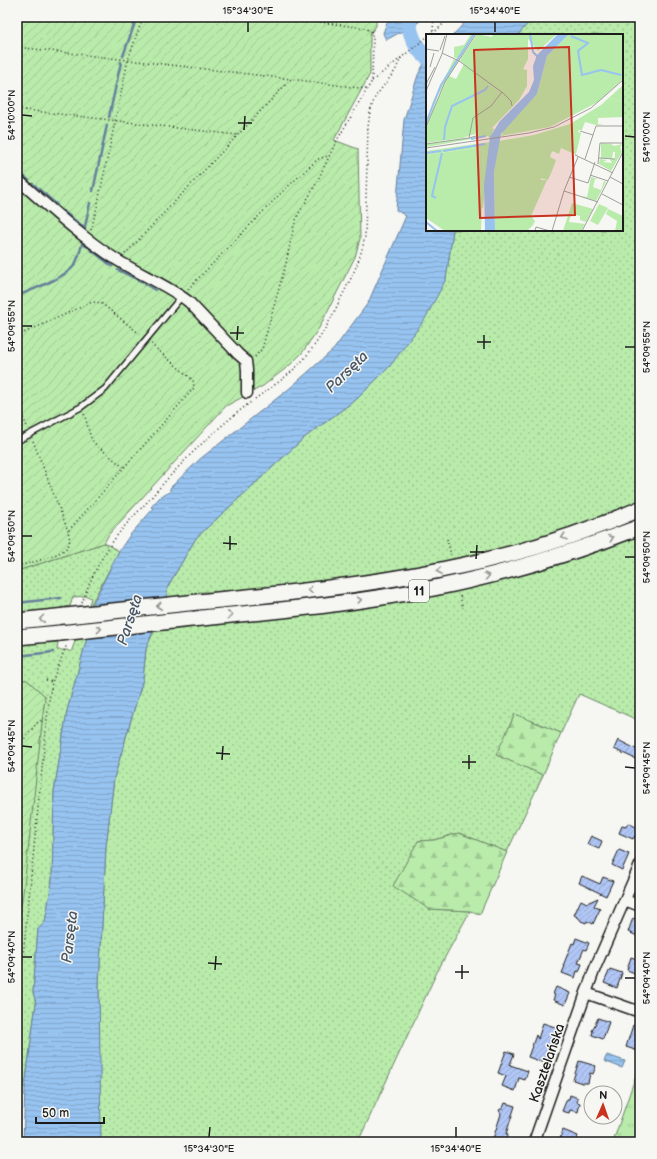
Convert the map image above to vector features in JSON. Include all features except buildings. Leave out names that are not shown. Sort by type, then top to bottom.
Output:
[{"type":"main road","name":"11","points":[[17,621],[351,585],[454,568],[554,540],[603,524],[640,509]]},
{"type":"main road","name":"11","points":[[17,637],[348,602],[397,595],[441,587],[548,560],[640,527]]},
{"type":"street","points":[[17,178],[88,240],[118,261],[182,296],[246,361],[247,393]]},
{"type":"street","name":"Kasztelańska","points":[[534,1142],[595,968],[640,865]]},
{"type":"street","points":[[625,900],[640,906]]},
{"type":"street","points":[[586,993],[640,1012]]},
{"type":"lane","points":[[17,441],[81,407],[106,390],[182,296]]},
{"type":"path","points":[[88,240],[97,208],[128,60],[143,17]]},
{"type":"path","points":[[269,17],[364,28],[371,31],[373,38],[372,81]]},
{"type":"path","points":[[433,32],[434,17]]},
{"type":"path","points":[[430,34],[437,30],[450,17]]},
{"type":"path","points":[[246,361],[255,357],[262,349],[286,263],[294,225],[329,156],[372,81],[426,38]]},
{"type":"path","points":[[17,47],[367,89]]},
{"type":"path","points":[[103,557],[114,540],[175,469],[243,408],[301,362],[315,346],[358,265],[362,253],[365,236],[368,127],[370,112],[375,97],[395,70],[402,56]]},
{"type":"path","points":[[118,261],[291,79]]},
{"type":"path","points":[[17,109],[237,135]]},
{"type":"path","points":[[182,296],[282,192],[318,159],[329,156]]},
{"type":"path","points":[[17,336],[90,303],[101,303],[139,334],[148,338],[153,346],[193,380],[194,388],[68,531]]},
{"type":"path","points":[[17,403],[70,539],[68,546],[63,552],[22,565],[17,564]]},
{"type":"path","points":[[81,407],[88,423],[90,438],[123,467]]},
{"type":"path","points":[[447,539],[452,559]]},
{"type":"path","points":[[460,594],[463,608]]},
{"type":"path","points":[[17,1015],[47,718],[52,682],[59,665]]},
{"type":"path","points":[[46,680],[52,682]]},
{"type":"path","points":[[17,748],[37,723],[47,718]]},
{"type":"green space","points":[[17,17],[376,17],[376,26],[370,34],[370,74],[334,140],[358,149],[360,239],[355,257],[319,328],[302,353],[290,365],[263,386],[226,406],[109,534],[104,543],[17,571]]},
{"type":"green space","points":[[533,17],[640,17],[640,504],[506,550],[391,574],[210,596],[209,592],[199,592],[199,595],[166,598],[168,586],[196,538],[304,438],[358,398],[446,279],[453,231],[623,231],[623,34],[519,34]]},
{"type":"green space","points":[[640,514],[640,521],[510,566],[394,591],[193,613],[194,609],[321,594]]},
{"type":"green space","points":[[640,532],[640,721],[579,694],[561,733],[515,714],[497,755],[543,775],[507,852],[459,833],[434,840],[418,841],[429,909],[470,911],[437,972],[358,1142],[100,1142],[99,984],[106,847],[114,778],[143,679],[146,649],[154,631],[198,627],[197,623],[323,611]]},
{"type":"green space","points":[[104,543],[119,551],[86,614],[91,598],[87,596],[73,597],[70,606],[60,608],[60,612],[17,616],[17,571]]},
{"type":"green space","points":[[87,638],[67,711],[54,792],[52,882],[45,922],[38,929],[33,992],[36,1003],[25,1087],[17,1087],[17,936],[45,696],[27,680],[17,680],[17,642],[48,639],[48,643],[58,642],[57,650],[67,650],[71,652],[76,639]]},
{"type":"green space","points":[[17,680],[27,680],[45,696],[25,878],[17,936]]},
{"type":"green space","points":[[515,714],[561,733],[543,775],[496,755]]},
{"type":"green space","points":[[459,833],[507,852],[480,914],[470,911],[429,909],[393,886],[418,841],[434,840]]},
{"type":"green space","points":[[636,1075],[640,1076],[640,1142],[613,1142],[619,1125],[623,1125],[623,1113]]},
{"type":"water","points":[[389,17],[421,17],[419,22],[386,40],[383,33]]},
{"type":"water","points":[[470,17],[533,17],[519,34],[454,34]]},
{"type":"water","name":"Parsęta","points":[[426,60],[426,231],[453,231],[446,279],[425,319],[390,366],[358,398],[304,438],[196,538],[168,586],[166,598],[146,649],[143,679],[114,778],[106,847],[99,984],[101,1142],[23,1142],[25,1087],[36,1003],[33,992],[38,929],[45,922],[52,881],[54,792],[67,711],[87,638],[92,605],[119,551],[130,535],[153,509],[151,507],[161,496],[170,492],[170,488],[200,459],[290,388],[334,349],[368,303],[406,216],[396,210],[404,120],[418,75]]},
{"type":"water","points":[[607,1055],[625,1061],[622,1068],[604,1061]]},
{"type":"waterway","points":[[123,56],[137,17]]},
{"type":"waterway","points":[[408,17],[413,39],[419,49],[426,56]]},
{"type":"waterway","points":[[109,117],[121,62]]},
{"type":"waterway","points":[[93,191],[107,125]]},
{"type":"waterway","points":[[17,170],[20,173]]},
{"type":"waterway","points":[[25,177],[29,181]]},
{"type":"waterway","points":[[33,184],[57,205]]},
{"type":"waterway","points":[[84,231],[90,203]]},
{"type":"waterway","points":[[63,211],[85,227]]},
{"type":"waterway","points":[[17,296],[47,283],[69,271],[79,256],[82,244],[88,247]]},
{"type":"waterway","points":[[90,249],[112,266]]},
{"type":"waterway","points":[[118,270],[142,282]]},
{"type":"waterway","points":[[145,284],[155,290]]},
{"type":"waterway","points":[[17,603],[61,598]]},
{"type":"waterway","points":[[17,656],[53,652]]}]
